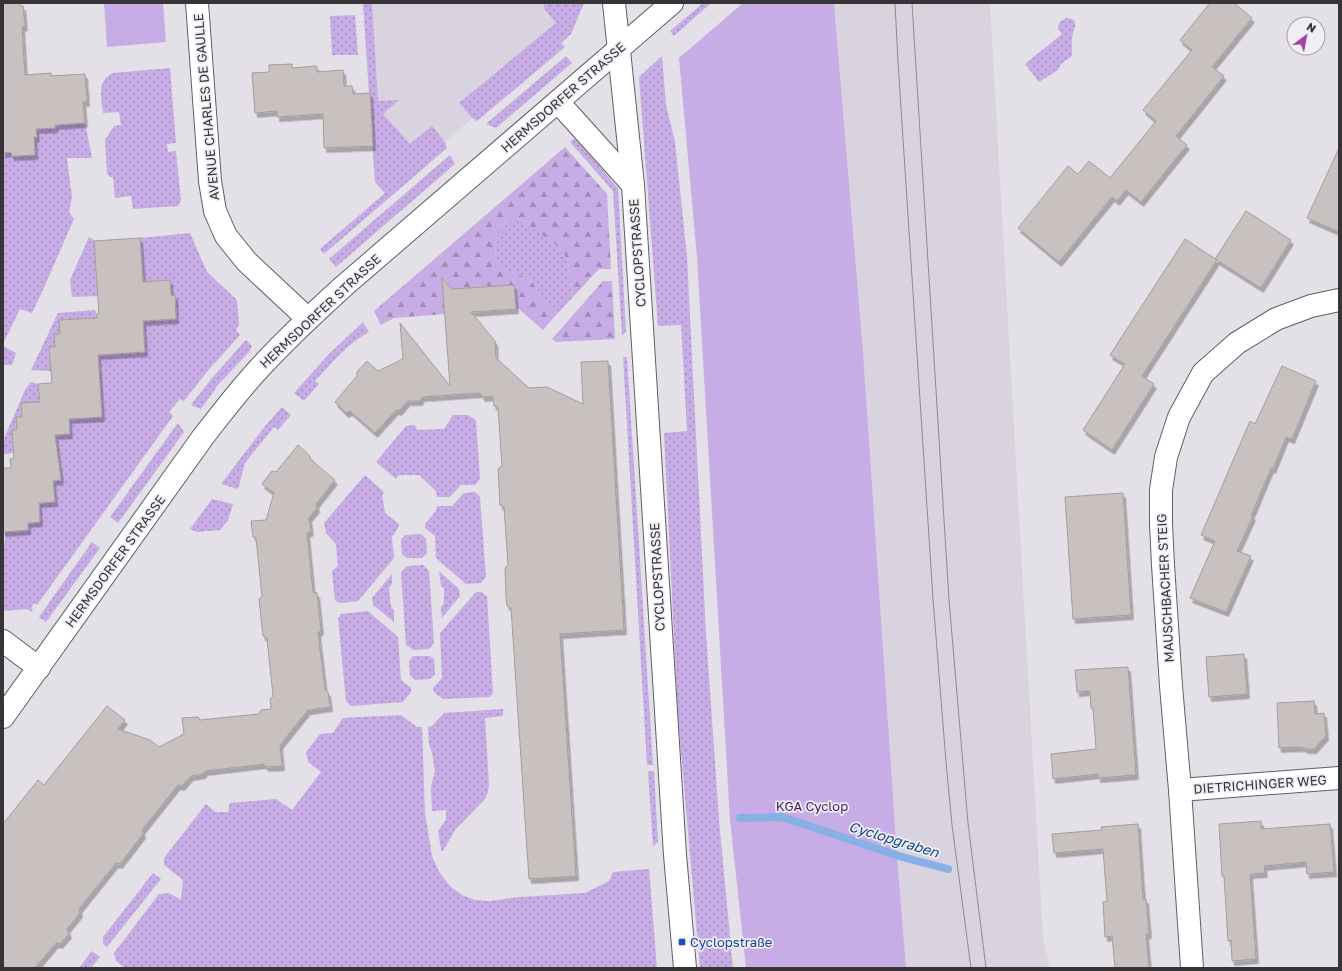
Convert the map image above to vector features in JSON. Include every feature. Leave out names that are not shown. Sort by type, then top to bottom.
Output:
[{"type":"street","name":"AVENUE CHARLES DE GAULLE","points":[[197,3],[210,181],[215,211],[226,236],[246,262],[308,319]]},
{"type":"street","name":"CYCLOPSTRASSE","points":[[614,3],[633,185],[674,855],[685,968]]},
{"type":"street","name":"HERMSDORFER STRASSE","points":[[3,718],[203,437],[255,373],[308,319],[356,275],[672,3]]},
{"type":"street","name":"CYCLOPSTRASSE","points":[[558,102],[633,185]]},
{"type":"street","name":"MAUSCHBACHER STEIG","points":[[1192,968],[1180,790],[1171,686],[1161,524],[1162,490],[1166,457],[1179,417],[1203,373],[1237,343],[1276,319],[1310,306],[1339,300]]},
{"type":"street","points":[[3,641],[39,668]]},
{"type":"street","name":"DIETRICHINGER WEG","points":[[1180,790],[1339,778]]},
{"type":"shaded area","points":[[363,3],[584,3],[571,34],[385,193],[375,182]]},
{"type":"shaded area","points":[[834,3],[990,3],[1043,938],[1050,968],[906,968],[863,352]]},
{"type":"green space","points":[[104,3],[163,3],[166,42],[107,47]]},
{"type":"green space","points":[[363,3],[372,3],[378,101],[399,100],[383,114],[410,144],[432,126],[445,142],[447,148],[324,254],[320,249],[385,193],[375,182]]},
{"type":"green space","points":[[584,3],[571,34],[561,43],[565,47],[477,121],[472,118],[459,103],[556,23],[544,8],[544,4]]},
{"type":"green space","points":[[703,3],[711,3],[674,36],[670,31]]},
{"type":"green space","name":"KGA Cyclop","points":[[743,3],[834,3],[863,352],[906,968],[746,968],[730,820],[697,257],[679,58]]},
{"type":"green space","points":[[355,15],[358,55],[332,55],[330,16]]},
{"type":"green space","points":[[1066,18],[1073,20],[1075,23],[1072,39],[1072,56],[1061,64],[1058,70],[1039,82],[1025,64],[1062,34],[1058,29],[1059,23]]},
{"type":"green space","points":[[566,56],[572,63],[496,128],[486,124]]},
{"type":"green space","points":[[662,56],[666,105],[675,142],[687,257],[706,634],[719,820],[733,968],[700,968],[678,717],[664,433],[687,431],[681,325],[658,326],[639,77]]},
{"type":"green space","points":[[170,68],[176,143],[167,144],[168,152],[176,151],[181,201],[178,206],[133,209],[131,196],[115,198],[113,177],[110,177],[107,174],[105,140],[114,126],[121,125],[119,112],[103,113],[101,95],[102,85],[104,80],[113,73]]},
{"type":"green space","points":[[85,123],[92,158],[67,158],[72,197],[69,212],[74,219],[32,313],[20,309],[3,344],[3,153],[11,152],[12,156],[35,155],[34,137],[37,137],[36,129],[55,128],[55,125]]},
{"type":"green space","points":[[575,138],[618,188],[626,332],[622,335],[613,191],[570,142]]},
{"type":"green space","points":[[565,147],[607,194],[611,269],[599,269],[572,298],[569,267],[566,257],[559,247],[524,222],[515,218],[506,224],[498,235],[495,245],[496,259],[504,269],[531,280],[542,297],[557,314],[543,330],[519,309],[516,309],[514,285],[443,290],[445,314],[394,318],[381,325],[374,311]]},
{"type":"green space","points":[[450,155],[455,164],[336,267],[329,259]]},
{"type":"green space","points":[[515,218],[524,222],[560,247],[566,257],[569,267],[572,298],[557,314],[542,297],[531,280],[504,269],[496,259],[495,245],[498,235],[506,224]]},
{"type":"green space","points":[[190,233],[207,272],[237,300],[239,325],[236,330],[240,335],[205,374],[184,401],[180,399],[169,412],[173,416],[37,605],[34,603],[31,608],[33,610],[32,612],[27,609],[3,611],[3,543],[5,543],[5,532],[28,530],[28,523],[40,522],[39,503],[54,502],[53,481],[61,480],[55,435],[70,434],[69,414],[78,418],[102,417],[100,384],[96,384],[93,353],[121,354],[145,352],[137,318],[152,320],[176,319],[175,295],[171,295],[170,280],[143,282],[140,238]]},
{"type":"green space","points":[[89,237],[94,240],[98,296],[72,297],[70,280]]},
{"type":"green space","points":[[603,281],[612,281],[615,339],[556,342],[552,339]]},
{"type":"green space","points":[[95,310],[97,320],[60,334],[54,334],[55,347],[51,371],[31,370],[58,313]]},
{"type":"green space","points":[[363,322],[369,332],[347,348],[315,381],[319,384],[304,401],[294,393],[329,354]]},
{"type":"green space","points":[[246,340],[252,346],[249,352],[218,385],[201,409],[191,405],[211,379]]},
{"type":"green space","points":[[3,346],[16,353],[12,365],[3,365]]},
{"type":"green space","points":[[623,357],[627,357],[653,765],[647,765]]},
{"type":"green space","points":[[31,382],[38,384],[40,402],[22,417],[16,418],[17,430],[14,453],[3,454],[3,441],[25,390]]},
{"type":"green space","points":[[282,407],[291,415],[278,430],[274,427],[245,463],[238,489],[221,484],[266,425]]},
{"type":"green space","points":[[453,415],[468,415],[476,420],[480,479],[475,485],[461,485],[450,497],[437,497],[436,491],[419,475],[399,475],[396,479],[376,462],[406,426],[415,425],[417,430],[444,429]]},
{"type":"green space","points":[[178,423],[184,432],[118,523],[110,517]]},
{"type":"green space","points":[[365,475],[384,492],[382,495],[385,513],[399,524],[392,537],[394,558],[358,601],[340,603],[335,600],[332,571],[338,566],[336,544],[326,533],[324,523]]},
{"type":"green space","points":[[475,492],[480,497],[486,577],[481,583],[466,584],[436,558],[435,536],[425,528],[425,524],[436,511],[437,506],[452,506],[464,493]]},
{"type":"green space","points":[[212,499],[233,504],[228,520],[220,530],[197,532],[190,529]]},
{"type":"green space","points":[[421,534],[426,539],[427,553],[422,558],[407,558],[402,554],[401,540],[405,535]]},
{"type":"green space","points":[[92,542],[100,548],[46,622],[39,617]]},
{"type":"green space","points":[[423,565],[429,571],[434,643],[429,649],[413,650],[406,645],[401,572],[407,566]]},
{"type":"green space","points":[[439,571],[459,589],[460,596],[442,618],[441,607],[444,603],[444,589],[441,585]]},
{"type":"green space","points":[[392,574],[392,584],[389,588],[391,607],[394,610],[394,622],[373,605],[372,598]]},
{"type":"green space","points":[[476,592],[481,592],[487,596],[493,693],[490,697],[443,699],[434,692],[433,688],[442,678],[440,633]]},
{"type":"green space","points":[[368,611],[398,637],[401,680],[411,688],[411,692],[403,702],[351,706],[346,701],[338,619],[341,614]]},
{"type":"green space","points":[[413,656],[430,656],[434,659],[435,674],[430,679],[415,680],[410,675],[409,661]]},
{"type":"green space","points":[[503,709],[503,716],[485,718],[489,785],[488,792],[485,799],[455,830],[443,851],[441,850],[438,831],[446,820],[446,810],[432,811],[431,787],[435,771],[429,744],[428,727],[432,726],[444,713]]},
{"type":"green space","points":[[401,715],[417,727],[422,727],[425,813],[432,856],[439,872],[450,886],[462,895],[475,900],[489,901],[520,897],[585,893],[609,881],[613,872],[649,869],[657,968],[125,968],[116,961],[114,953],[159,894],[169,893],[181,900],[183,880],[164,865],[164,858],[206,804],[215,812],[228,812],[230,803],[276,799],[292,810],[321,772],[308,762],[306,752],[320,734],[333,733],[343,718]]},
{"type":"green space","points":[[648,771],[654,771],[658,842],[653,846]]},
{"type":"green space","points":[[153,873],[161,879],[107,947],[103,944],[103,937]]},
{"type":"green space","points":[[92,951],[100,957],[91,968],[79,968]]},
{"type":"building","points":[[3,3],[20,3],[20,6],[23,6],[25,26],[22,27],[25,75],[51,73],[51,76],[85,74],[87,102],[83,102],[85,123],[55,125],[55,128],[36,129],[37,137],[34,137],[35,155],[12,156],[11,152],[3,153]]},
{"type":"building","points":[[1210,3],[1234,3],[1252,18],[1212,67],[1224,76],[1176,136],[1187,145],[1141,202],[1126,190],[1117,201],[1112,197],[1059,262],[1018,228],[1068,166],[1078,174],[1089,161],[1110,178],[1156,121],[1143,110],[1192,50],[1180,40]]},
{"type":"building","points":[[292,64],[292,68],[317,66],[317,72],[343,70],[344,86],[352,86],[353,94],[370,93],[373,146],[324,148],[323,114],[277,117],[277,111],[255,113],[252,73],[269,72],[269,65]]},
{"type":"building","points":[[1339,148],[1339,232],[1307,218]]},
{"type":"building","points":[[1246,211],[1291,240],[1261,288],[1215,259]]},
{"type":"building","points":[[140,238],[143,282],[170,280],[171,296],[175,295],[176,319],[143,321],[145,352],[98,355],[102,417],[69,419],[70,434],[55,435],[61,480],[53,481],[55,502],[39,503],[40,522],[28,523],[28,530],[3,532],[3,468],[11,468],[10,459],[14,458],[12,430],[17,430],[16,417],[22,417],[21,403],[40,402],[38,384],[52,383],[49,347],[55,347],[54,334],[60,334],[59,320],[97,318],[97,314],[99,314],[94,241]]},
{"type":"building","points":[[1185,239],[1217,260],[1142,376],[1154,384],[1112,450],[1083,430],[1125,364],[1110,355]]},
{"type":"building","points":[[442,278],[452,289],[514,285],[516,309],[471,312],[495,341],[496,358],[529,388],[547,387],[583,404],[581,362],[608,361],[624,630],[560,634],[576,876],[529,879],[511,608],[507,606],[506,597],[505,568],[508,565],[504,507],[500,505],[498,469],[502,466],[498,408],[494,406],[493,396],[483,397],[480,393],[422,397],[420,401],[408,401],[399,411],[396,410],[375,433],[350,411],[346,413],[335,402],[357,376],[357,372],[367,361],[378,371],[403,359],[400,323],[450,386]]},
{"type":"building","points":[[1282,366],[1316,381],[1292,439],[1286,437],[1273,469],[1271,468],[1251,516],[1253,516],[1237,551],[1251,556],[1226,612],[1190,598],[1215,541],[1201,535],[1250,421],[1255,424]]},
{"type":"building","points":[[298,445],[310,456],[310,459],[335,480],[316,504],[317,508],[309,518],[311,531],[307,533],[313,592],[317,593],[321,630],[318,633],[325,690],[328,692],[330,707],[308,710],[280,745],[282,766],[266,767],[264,764],[205,771],[203,774],[191,776],[182,786],[178,785],[142,830],[143,834],[120,864],[116,863],[79,909],[80,913],[67,929],[69,934],[60,944],[56,943],[35,968],[3,968],[3,824],[38,780],[44,785],[107,706],[125,720],[118,729],[150,740],[159,747],[184,734],[182,718],[198,717],[200,720],[259,714],[261,710],[271,709],[270,699],[273,696],[267,638],[263,636],[259,599],[262,597],[256,538],[253,537],[251,521],[266,520],[274,493],[262,484],[272,471],[276,472]]},
{"type":"building","points":[[1123,493],[1131,615],[1073,619],[1065,497]]},
{"type":"building","points":[[1244,654],[1247,694],[1209,697],[1206,657]]},
{"type":"building","points":[[1128,667],[1136,775],[1098,778],[1098,774],[1053,779],[1051,754],[1096,749],[1093,708],[1091,708],[1090,691],[1077,692],[1075,670]]},
{"type":"building","points":[[1314,701],[1315,714],[1324,713],[1326,736],[1314,749],[1306,749],[1302,747],[1279,748],[1277,703]]},
{"type":"building","points":[[1261,821],[1261,829],[1330,824],[1334,872],[1307,874],[1306,862],[1264,866],[1265,873],[1250,874],[1256,959],[1232,961],[1231,940],[1228,941],[1219,824]]},
{"type":"building","points":[[1138,824],[1143,899],[1146,899],[1149,934],[1146,934],[1149,968],[1115,968],[1112,936],[1105,937],[1103,902],[1107,901],[1103,849],[1054,853],[1052,834],[1102,830],[1101,827]]},
{"type":"waterway","name":"Cyclopgraben","points":[[740,818],[782,817],[902,857],[948,869]]},
{"type":"tram line","points":[[895,3],[933,599],[952,825],[971,968]]},
{"type":"tram line","points":[[912,3],[949,600],[968,823],[986,968]]},
{"type":"place","name":"Cyclopstraße","points":[[682,942]]}]
